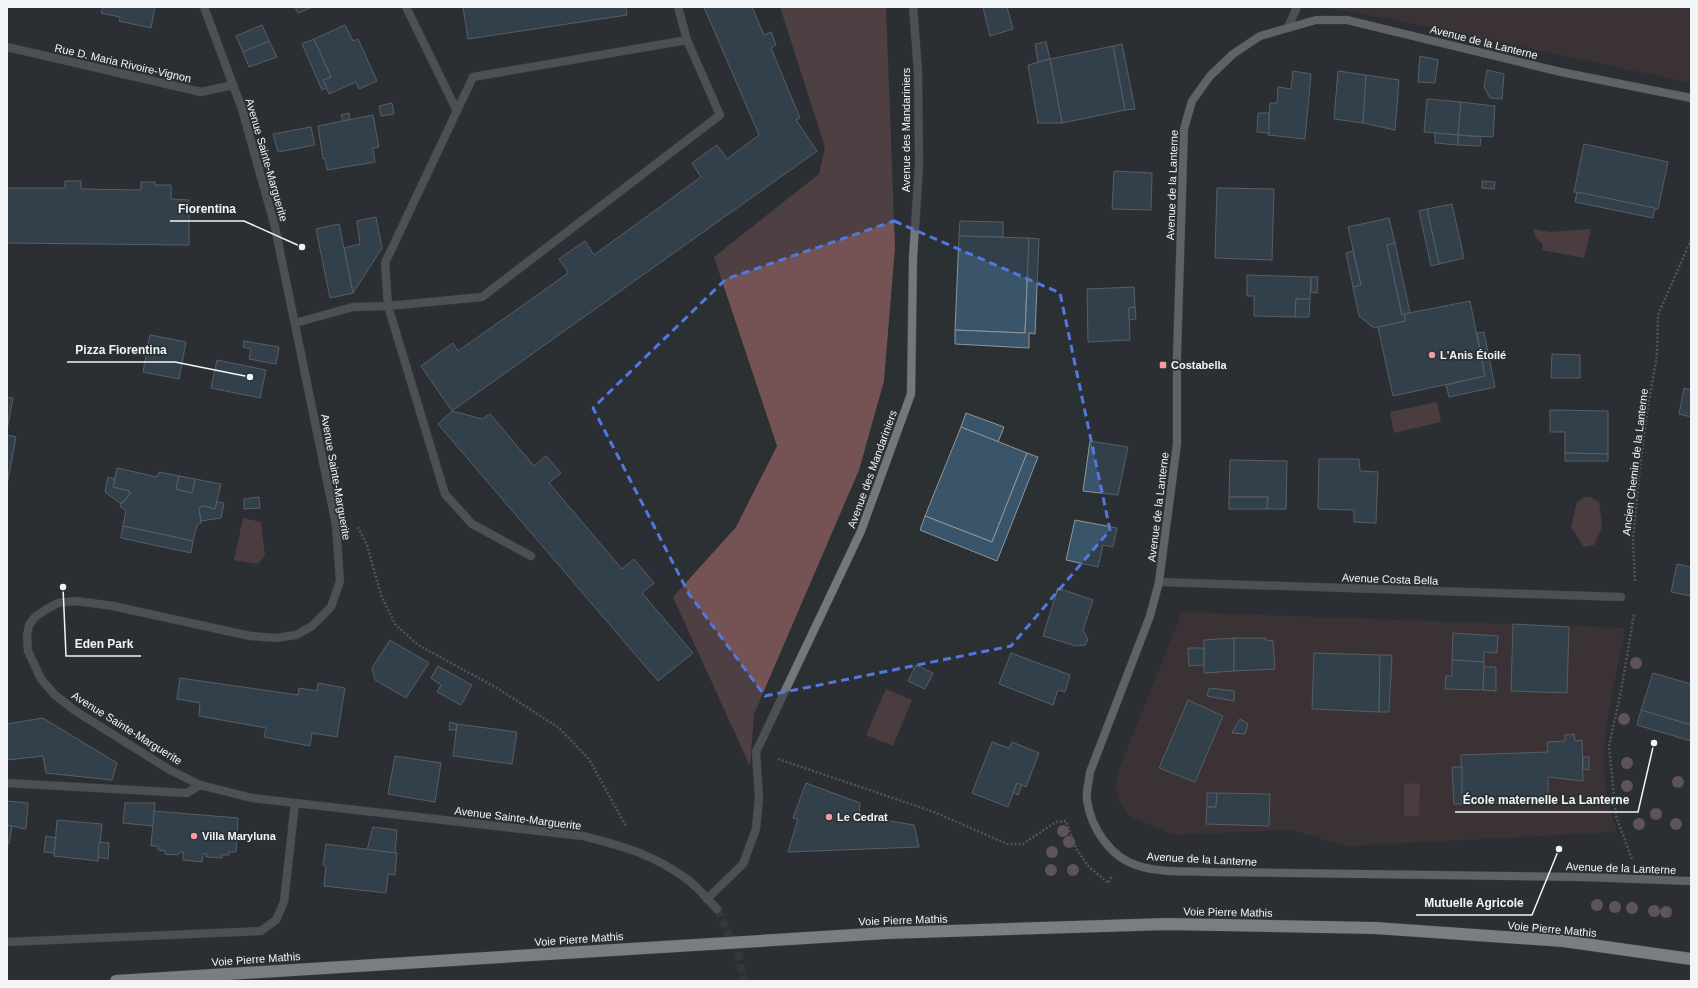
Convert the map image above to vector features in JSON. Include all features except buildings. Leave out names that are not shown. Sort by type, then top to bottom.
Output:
[{"type":"highway","name":"Voie Pierre Mathis","points":[[116,981],[887,933],[1167,924],[1383,929],[1563,941],[1691,959]]},
{"type":"street","name":"Avenue Sainte-Marguerite","points":[[204,7],[233,85],[265,186],[295,323],[336,525],[340,581],[331,607],[312,626],[296,634],[276,638],[250,636],[113,606],[76,601],[58,603],[35,617],[30,625],[27,636],[28,651],[41,679],[55,695],[76,712],[170,770],[200,785],[252,798],[583,836],[630,848],[660,862],[689,881],[717,909]]},
{"type":"street","points":[[406,7],[457,111]]},
{"type":"street","points":[[295,323],[353,307],[388,306],[482,297],[720,116],[687,40],[678,7]]},
{"type":"street","name":"Avenue des Mandariniers","points":[[707,899],[743,864],[756,828],[758,798],[756,752],[861,531],[911,394],[913,258],[920,166],[918,72],[913,7]]},
{"type":"street","points":[[1288,27],[1297,7]]},
{"type":"street","name":"Avenue de la Lanterne","points":[[1691,98],[1561,72],[1347,20],[1316,20],[1260,36],[1233,54],[1210,76],[1192,101],[1184,129],[1177,355],[1177,444],[1159,582],[1150,616],[1090,772],[1087,799],[1093,822],[1105,843],[1122,860],[1140,867],[1159,870],[1691,881]]},
{"type":"street","points":[[531,556],[472,524],[445,494],[388,306],[385,263],[473,77],[687,40]]},
{"type":"street","name":"Rue D. Maria Rivoire-Vignon","points":[[7,47],[201,92],[233,85]]},
{"type":"street","name":"Avenue Costa Bella","points":[[1159,582],[1621,597]]},
{"type":"street","points":[[7,783],[188,793],[200,785]]},
{"type":"street","points":[[7,942],[261,930],[276,920],[284,902],[295,803]]},
{"type":"path","name":"Ancien Chemin de la Lanterne","points":[[1635,588],[1634,527],[1647,412],[1657,355],[1658,315],[1691,240]]},
{"type":"path","points":[[336,525],[358,527],[367,545],[381,595],[395,624],[418,645],[497,688],[559,728],[588,759],[626,825],[630,848]]},
{"type":"path","points":[[1634,611],[1622,691],[1609,746],[1616,816],[1640,879]]},
{"type":"path","points":[[756,752],[934,812],[1007,844],[1023,844],[1056,822],[1066,821],[1076,848],[1088,866],[1108,883],[1122,860]]},
{"type":"highlighted area","points":[[894,221],[1060,293],[1110,530],[1011,646],[765,696],[689,594],[593,408],[726,279]]},
{"type":"shaded area","points":[[780,7],[886,7],[895,247],[884,381],[859,470],[754,714],[750,766],[673,597],[736,527],[777,446],[714,257],[819,174],[825,147]]},
{"type":"shaded area","points":[[1322,7],[1691,7],[1691,83],[1396,20]]},
{"type":"shaded area","points":[[1533,229],[1550,232],[1591,229],[1584,258],[1542,250],[1543,244],[1536,238]]},
{"type":"shaded area","points":[[1437,402],[1441,422],[1394,433],[1390,412]]},
{"type":"shaded area","points":[[1585,497],[1590,497],[1599,502],[1602,527],[1594,545],[1584,547],[1571,527],[1577,502]]},
{"type":"shaded area","points":[[243,518],[261,522],[265,555],[258,564],[234,560]]},
{"type":"shaded area","points":[[1182,612],[1625,628],[1609,709],[1604,750],[1606,791],[1609,807],[1617,832],[1347,846],[1291,830],[1174,835],[1129,816],[1119,801],[1116,787],[1118,772]]},
{"type":"shaded area","points":[[886,689],[912,700],[893,746],[866,735]]},
{"type":"shaded area","points":[[1404,783],[1420,784],[1419,816],[1404,816]]},
{"type":"tunnel","points":[[717,909],[738,954],[744,981]]},
{"type":"place","name":"Fiorentina","points":[[302,247]]},
{"type":"place","name":"L'Anis Étoilé","points":[[1432,355]]},
{"type":"place","name":"Costabella","points":[[1163,365]]},
{"type":"place","name":"Pizza Fiorentina","points":[[250,377]]},
{"type":"place","name":"Eden Park","points":[[63,587]]},
{"type":"place","name":"École maternelle La Lanterne","points":[[1654,743]]},
{"type":"place","name":"Le Cedrat","points":[[829,817]]},
{"type":"place","name":"Villa Maryluna","points":[[194,836]]},
{"type":"place","name":"Mutuelle Agricole","points":[[1559,849]]}]
